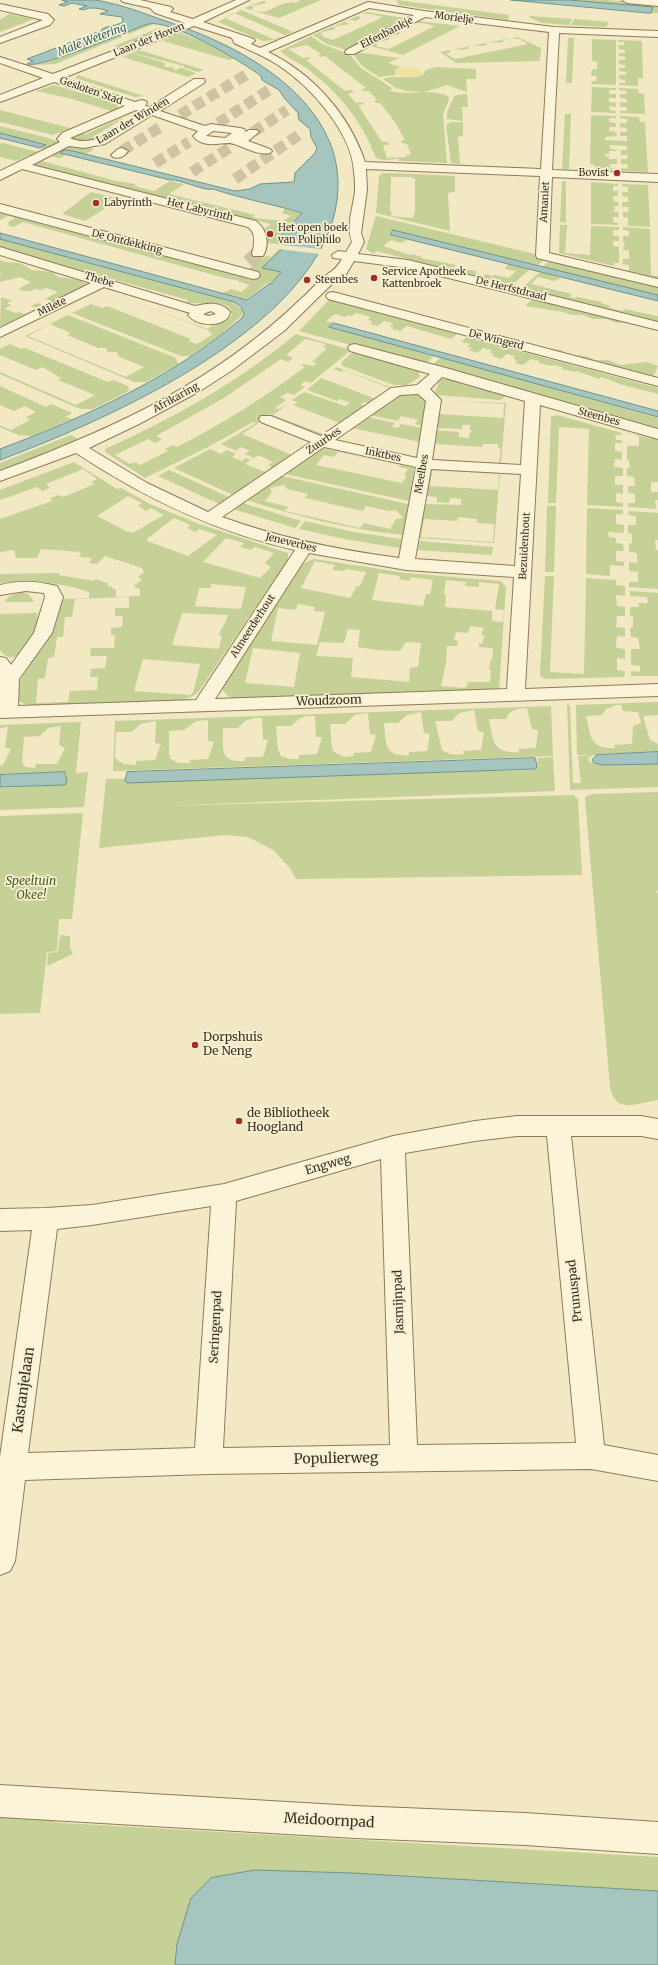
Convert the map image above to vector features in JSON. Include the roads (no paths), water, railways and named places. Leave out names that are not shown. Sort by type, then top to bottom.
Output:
[{"type":"street","name":"Afrikaring","points":[[0,476],[78,447],[156,410],[226,368],[279,328],[328,280],[340,273],[344,256],[358,242],[355,233],[361,190],[360,165],[348,132],[336,113],[320,95],[282,63],[263,51],[238,41],[236,37],[218,29],[181,22],[158,11],[154,7],[126,0]]},
{"type":"street","name":"Laan der Hoven","points":[[0,99],[53,78],[232,0]]},
{"type":"street","name":"Laan der Hoven","points":[[21,79],[244,0]]},
{"type":"street","points":[[627,0],[658,3]]},
{"type":"street","name":"Morielje","points":[[263,51],[368,5],[424,14],[554,30],[658,34]]},
{"type":"street","points":[[0,7],[45,16],[49,20],[46,24],[0,40]]},
{"type":"street","name":"Elfenbankje","points":[[350,52],[424,14]]},
{"type":"street","name":"Amaniet","points":[[554,30],[542,255],[658,283]]},
{"type":"street","points":[[0,60],[53,78]]},
{"type":"street","name":"Gesloten Stad","points":[[53,78],[152,112],[177,117],[205,132],[238,129],[240,130],[240,139],[266,151]]},
{"type":"street","name":"Laan der Winden","points":[[68,142],[84,145],[96,144],[152,112],[200,81],[196,80],[135,106]]},
{"type":"street","points":[[0,176],[23,166],[68,142],[63,139],[66,135],[135,106]]},
{"type":"street","points":[[162,126],[177,117]]},
{"type":"street","points":[[360,165],[658,178]]},
{"type":"street","name":"Het Labyrinth","points":[[23,166],[252,224],[257,227],[261,245],[258,253]]},
{"type":"street","name":"De Ontdekking","points":[[0,208],[254,275]]},
{"type":"street","name":"Thebe","points":[[0,251],[197,311]]},
{"type":"street","name":"De Herfstdraad","points":[[344,256],[408,264],[658,326]]},
{"type":"street","points":[[231,269],[248,262]]},
{"type":"street","name":"Milete","points":[[0,333],[104,282]]},
{"type":"street","name":"De Wingerd","points":[[333,296],[426,322],[658,382]]},
{"type":"street","name":"Steenbes","points":[[355,348],[441,371],[658,434]]},
{"type":"street","points":[[421,389],[441,371]]},
{"type":"street","name":"Zuurbes","points":[[208,518],[396,391],[421,389]]},
{"type":"street","name":"Meelbes","points":[[406,565],[434,400],[421,389]]},
{"type":"street","name":"Bezuidenhout","points":[[516,694],[533,398]]},
{"type":"street","name":"Inktbes","points":[[266,419],[322,442],[424,464],[530,470]]},
{"type":"street","name":"Jeneverbes","points":[[78,447],[140,486],[208,518],[254,534],[305,547],[406,565],[524,572]]},
{"type":"street","name":"Almeerderhout","points":[[202,705],[305,547]]},
{"type":"street","points":[[0,590],[24,585],[40,586],[51,590],[54,597],[42,633],[10,679],[4,712]]},
{"type":"street","points":[[0,662],[10,679]]},
{"type":"street","name":"Woudzoom","points":[[4,712],[658,690]]},
{"type":"street","name":"Engweg","points":[[0,1220],[46,1219],[92,1214],[224,1194],[393,1146],[475,1131],[517,1126],[641,1126],[658,1129]]},
{"type":"street","name":"Prunuspad","points":[[561,1126],[560,1135],[591,1456]]},
{"type":"street","name":"Jasmijnpad","points":[[393,1146],[404,1458]]},
{"type":"street","name":"Seringenpad","points":[[208,1460],[224,1194]]},
{"type":"street","name":"Kastanjelaan","points":[[0,1561],[14,1467],[46,1219]]},
{"type":"street","name":"Populierweg","points":[[14,1467],[208,1460],[591,1456],[658,1468]]},
{"type":"street","name":"Meidoornpad","points":[[0,1801],[354,1822],[525,1829],[658,1838]]},
{"type":"water","name":"Male Wetering","points":[[62,0],[102,1],[140,12],[184,27],[228,46],[256,62],[296,93],[318,120],[327,135],[333,151],[337,168],[338,186],[328,235],[300,280],[259,321],[209,359],[154,391],[98,419],[0,460],[0,449],[32,437],[127,394],[187,359],[215,340],[242,318],[244,314],[241,307],[234,302],[0,239],[0,233],[247,300],[271,284],[281,272],[262,268],[290,241],[277,240],[302,213],[213,189],[204,189],[179,181],[60,153],[65,150],[73,151],[235,191],[250,189],[260,184],[294,182],[295,173],[315,153],[317,148],[311,137],[310,129],[299,120],[298,113],[279,90],[262,80],[261,76],[251,69],[206,42],[173,28],[159,24],[148,24],[49,61],[27,64],[33,61],[27,59],[123,22],[122,17],[100,14],[108,11],[98,8],[81,10],[79,9],[87,6],[72,3],[64,6],[59,5],[67,2]]},
{"type":"water","points":[[511,0],[569,0],[653,7],[651,13]]},
{"type":"water","points":[[0,133],[46,145],[40,148],[0,138]]},
{"type":"water","points":[[393,230],[658,295],[658,301],[391,235]]},
{"type":"water","points":[[334,323],[658,411],[658,417],[329,327]]},
{"type":"water","points":[[658,752],[658,764],[603,765],[594,763],[592,760],[596,755]]},
{"type":"water","points":[[535,758],[537,765],[536,769],[127,783],[125,780],[127,772]]},
{"type":"water","points":[[65,772],[67,781],[65,785],[0,787],[0,775]]},
{"type":"water","points":[[255,1870],[352,1873],[658,1891],[658,1965],[175,1965],[177,1944],[191,1898],[211,1878]]},
{"type":"tunnel","points":[[180,115],[249,73]]},
{"type":"tunnel","points":[[218,123],[269,90]]},
{"type":"tunnel","points":[[253,132],[287,110]]},
{"type":"tunnel","points":[[122,151],[162,126]]},
{"type":"tunnel","points":[[235,179],[303,132]]},
{"type":"tunnel","points":[[155,163],[189,142]]},
{"type":"tunnel","points":[[192,172],[232,146]]},
{"type":"tunnel","points":[[248,262],[258,253]]},
{"type":"place","name":"Bovist","points":[[617,173]]},
{"type":"place","name":"Labyrinth","points":[[96,203]]},
{"type":"place","name":"Het open boek van Poliphilo","points":[[270,234]]},
{"type":"place","name":"Service Apotheek Kattenbroek","points":[[374,278]]},
{"type":"place","name":"Steenbes","points":[[307,280]]},
{"type":"place","name":"Dorpshuis De Neng","points":[[195,1045]]},
{"type":"place","name":"de Bibliotheek Hoogland","points":[[239,1121]]},
{"type":"park label","name":"Speeltuin Okee!","points":[[31,889]]}]
